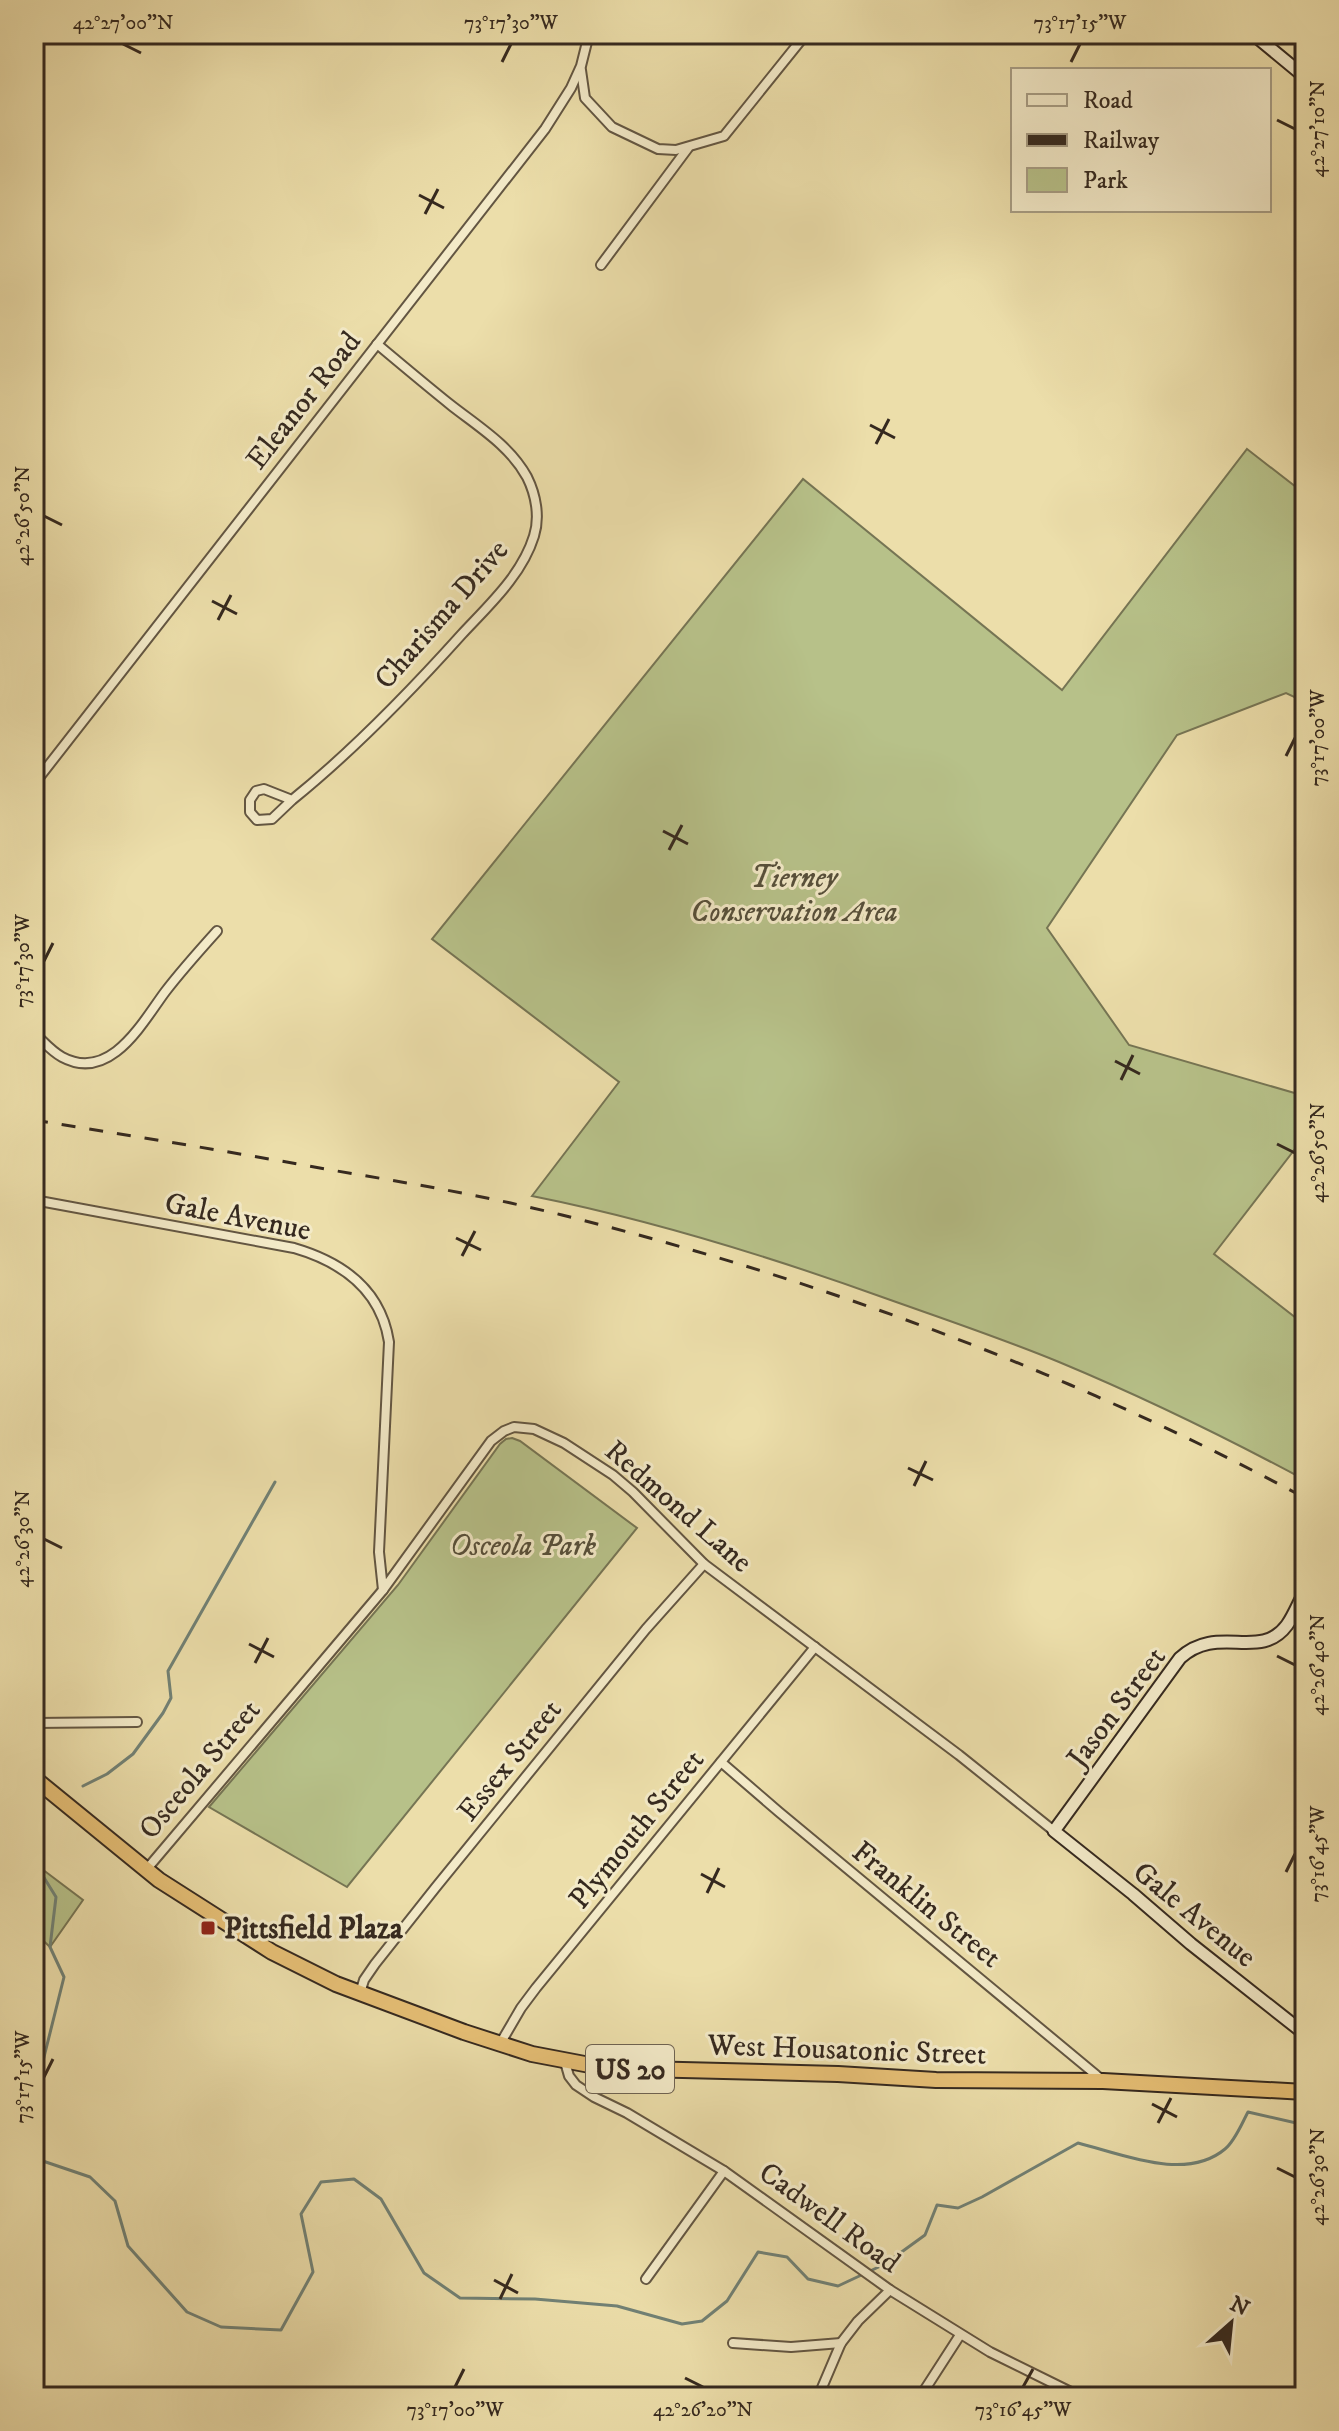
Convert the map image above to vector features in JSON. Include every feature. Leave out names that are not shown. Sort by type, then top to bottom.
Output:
[{"type":"highway","name":"West Housatonic Street","points":[[34,1778],[146,1870],[272,1952],[360,1993],[500,2045],[565,2062],[669,2071],[838,2074],[936,2080],[1103,2081],[1305,2092]]},
{"type":"street","name":"Eleanor Road","points":[[34,784],[545,129],[562,105],[581,66],[589,34]]},
{"type":"street","points":[[581,66],[585,98],[612,127],[658,149],[676,150],[724,136],[806,34]]},
{"type":"street","points":[[1253,34],[1305,77]]},
{"type":"street","points":[[601,265],[688,148]]},
{"type":"street","name":"Charisma Drive","points":[[292,800],[260,789],[250,800],[250,812],[257,820],[272,819],[370,731],[495,598],[522,562],[536,530],[536,507],[531,487],[522,468],[511,455],[489,433],[377,344]]},
{"type":"street","points":[[34,1033],[49,1047],[73,1061],[85,1063],[107,1058],[132,1037],[170,985],[217,931]]},
{"type":"street","name":"Gale Avenue","points":[[34,1200],[282,1245],[325,1258],[349,1273],[369,1295],[382,1316],[389,1342],[379,1560],[383,1590]]},
{"type":"street","name":"Redmond Lane","points":[[383,1590],[487,1445],[514,1427],[534,1429],[553,1436],[613,1475],[704,1564],[947,1746],[1054,1831]]},
{"type":"street","name":"Essex Street","points":[[360,1993],[364,1980],[375,1964],[431,1893],[646,1629],[704,1564]]},
{"type":"street","name":"Osceola Street","points":[[146,1870],[383,1590]]},
{"type":"street","name":"Jason Street","points":[[1054,1831],[1180,1658],[1199,1644],[1225,1641],[1259,1643],[1271,1639],[1287,1625],[1305,1591]]},
{"type":"street","name":"Plymouth Street","points":[[500,2045],[536,1988],[815,1647]]},
{"type":"street","points":[[34,1723],[137,1722]]},
{"type":"street","name":"Franklin Street","points":[[721,1762],[1103,2081]]},
{"type":"street","name":"Gale Avenue","points":[[1054,1831],[1305,2034]]},
{"type":"street","name":"Cadwell Road","points":[[565,2062],[569,2076],[576,2085],[724,2171],[890,2290],[960,2335],[1081,2397]]},
{"type":"street","points":[[646,2279],[724,2171]]},
{"type":"street","points":[[818,2397],[841,2343],[858,2321],[890,2290]]},
{"type":"street","points":[[920,2397],[960,2335]]},
{"type":"street","points":[[733,2343],[791,2347],[841,2343]]},
{"type":"green space","name":"Tierney Conservation Area","points":[[1247,449],[1305,494],[1305,702],[1286,693],[1177,735],[1047,928],[1129,1045],[1305,1096],[1305,1136],[1214,1254],[1305,1325],[1305,1480],[1153,1403],[993,1336],[753,1253],[621,1216],[532,1196],[619,1082],[432,939],[803,479],[1062,690]]},
{"type":"green space","name":"Osceola Park","points":[[512,1438],[637,1528],[347,1887],[209,1807],[398,1585],[500,1444]]},
{"type":"green space","points":[[34,1863],[83,1900],[50,1947],[34,1932]]},
{"type":"waterway","points":[[83,1786],[107,1774],[133,1754],[163,1713],[171,1698],[168,1671],[275,1482]]},
{"type":"waterway","points":[[34,1807],[37,1801]]},
{"type":"waterway","points":[[34,1869],[43,1876],[56,1897],[50,1947],[64,1977],[43,2061],[34,2077]]},
{"type":"waterway","points":[[34,2158],[90,2177],[115,2201],[128,2246],[187,2312],[221,2327],[281,2330],[313,2272],[301,2214],[321,2182],[354,2179],[381,2199],[424,2273],[460,2298],[535,2299],[617,2306],[682,2324],[702,2321],[727,2301],[758,2252],[787,2257],[808,2279],[838,2286],[885,2264],[925,2235],[937,2205],[958,2208],[1078,2143],[1153,2162],[1192,2164],[1209,2159],[1229,2146],[1248,2112],[1305,2125]]},
{"type":"railway","points":[[34,1120],[476,1196],[562,1215],[754,1268],[942,1333],[1035,1370],[1216,1452],[1305,1498]]},
{"type":"place","name":"Pittsfield Plaza","points":[[208,1928]]}]
